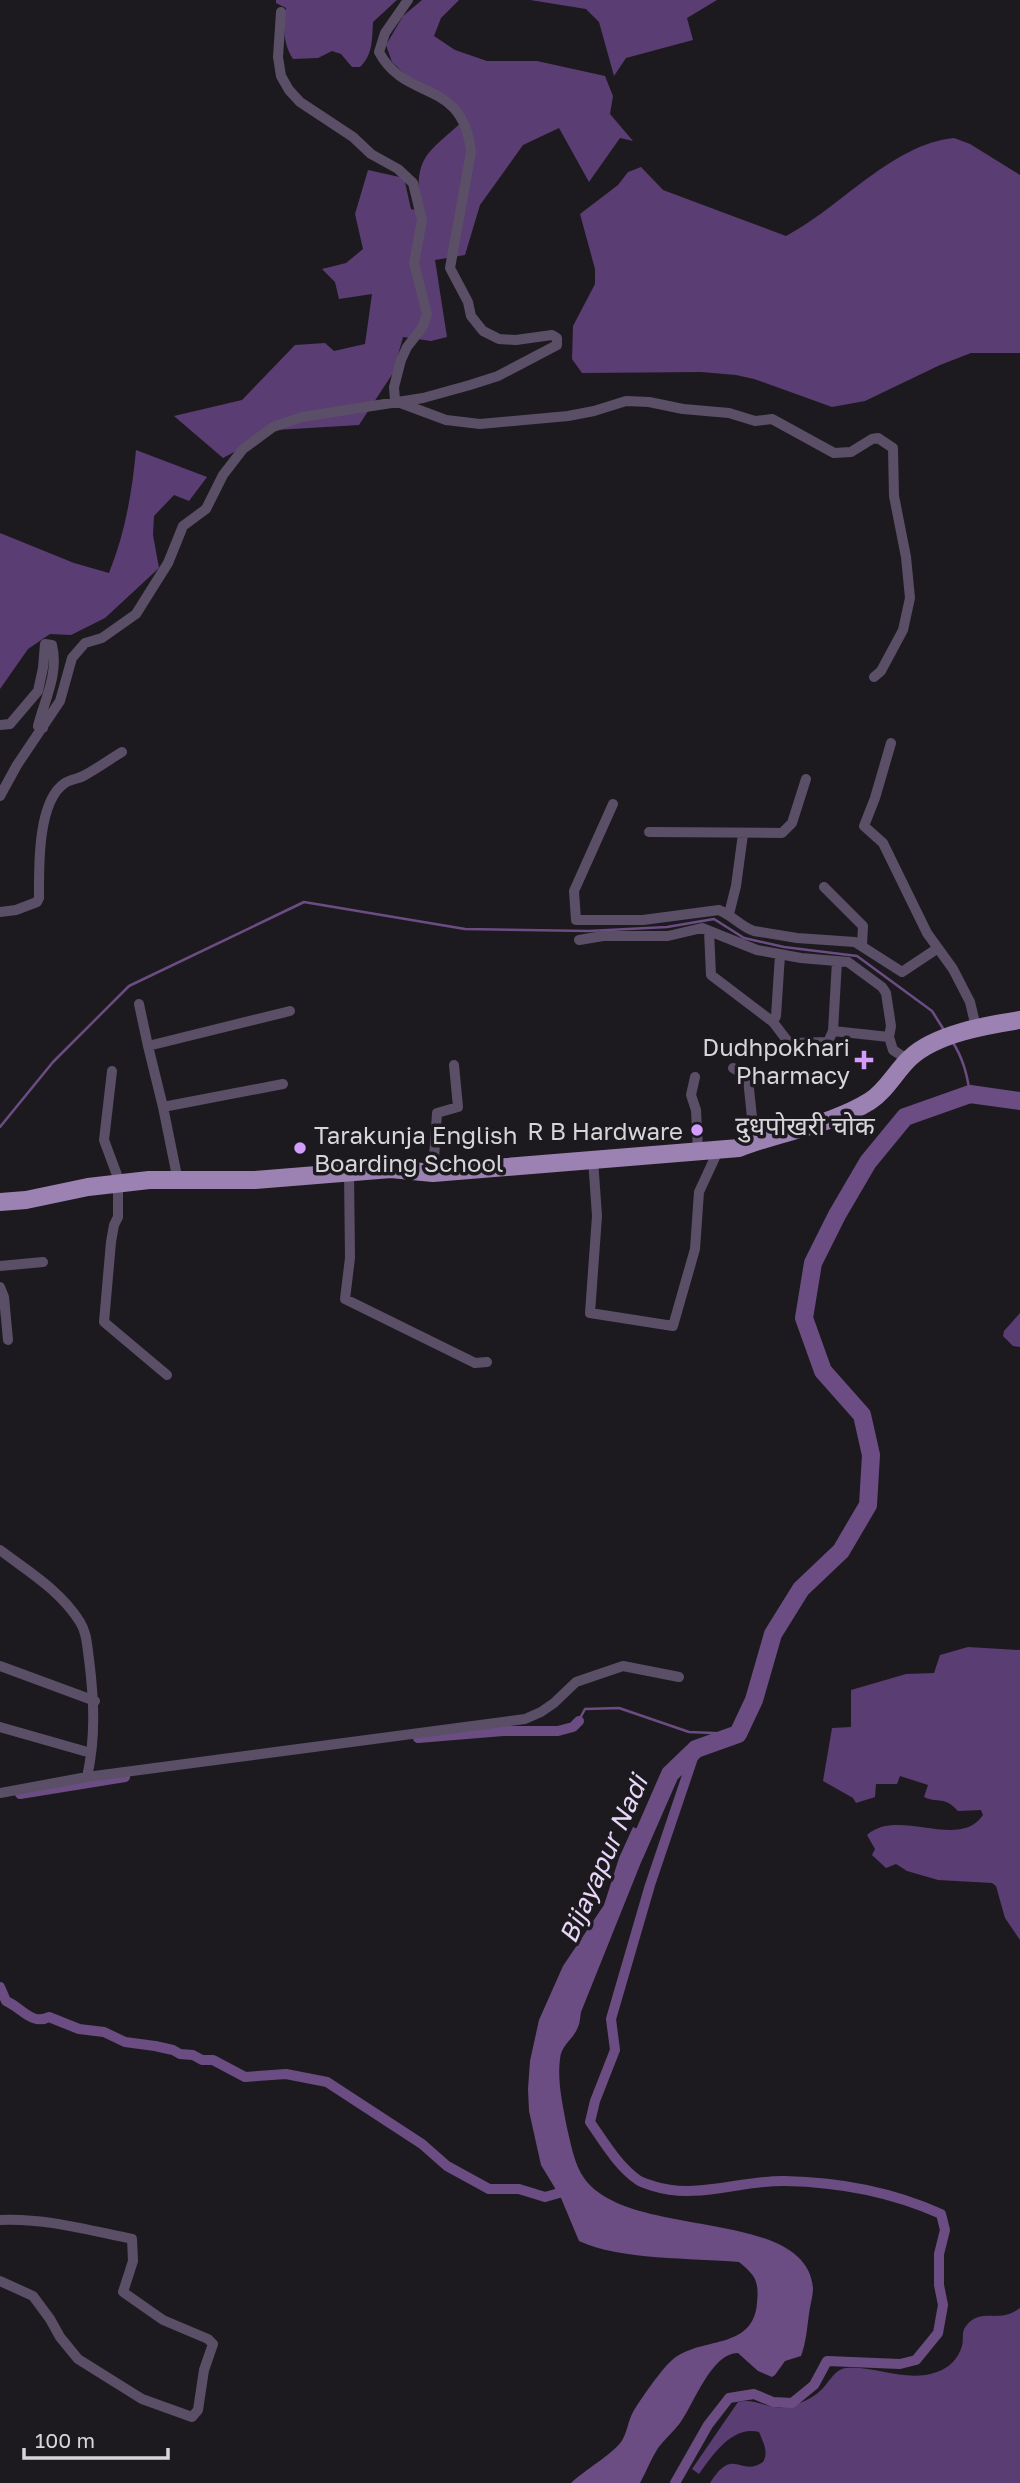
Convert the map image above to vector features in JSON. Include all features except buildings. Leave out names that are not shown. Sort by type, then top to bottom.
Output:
[{"type":"main road","points":[[0,1202],[149,1180],[255,1180],[391,1169],[433,1173],[739,1148],[763,1138],[786,1134],[869,1102],[908,1060],[931,1045],[976,1027],[1020,1020]]},
{"type":"street","points":[[0,796],[17,765],[60,701],[72,658],[85,643],[103,638],[136,614],[168,563],[183,526],[205,509],[223,475],[243,449],[272,427],[302,417],[423,398],[498,376],[545,353],[558,342],[552,335],[516,340],[499,339],[482,331],[471,316],[468,302],[450,268],[471,152],[469,133],[461,115],[449,101],[404,78],[383,60],[379,52],[385,33],[408,0]]},
{"type":"street","points":[[281,12],[278,57],[281,76],[289,90],[300,102],[353,137],[371,154],[398,169],[413,183],[422,220],[414,263],[427,314],[422,328],[407,347],[401,360],[394,387],[395,401]]},
{"type":"street","points":[[395,401],[446,420],[480,424],[568,416],[626,401],[649,402],[683,409],[729,413],[755,421],[772,419],[834,453],[851,452],[872,439],[881,439],[892,448],[894,496],[911,594],[903,630],[881,671],[874,677]]},
{"type":"street","points":[[0,725],[10,724],[38,691],[45,644],[52,645],[54,654],[53,679],[38,726],[43,728]]},
{"type":"street","points":[[891,743],[864,826],[883,843],[927,933],[953,969],[970,1002],[976,1027]]},
{"type":"street","points":[[0,912],[16,910],[37,902],[39,898],[38,856],[41,836],[48,811],[63,784],[84,776],[122,751]]},
{"type":"street","points":[[649,832],[785,832],[793,823],[806,779]]},
{"type":"street","points":[[613,804],[574,891],[576,920],[643,920],[719,910],[754,931],[797,938],[855,942],[902,972],[938,948]]},
{"type":"street","points":[[729,914],[743,834]]},
{"type":"street","points":[[824,887],[863,926],[862,945]]},
{"type":"street","points":[[579,940],[603,936],[668,936],[702,928],[757,950],[856,966],[882,987],[890,1007],[889,1037],[893,1050],[908,1060]]},
{"type":"street","points":[[709,931],[711,975],[773,1022],[789,1043],[828,1042],[833,1031],[837,961]]},
{"type":"street","points":[[773,1022],[776,1016],[780,955]]},
{"type":"street","points":[[139,1004],[178,1181]]},
{"type":"street","points":[[148,1046],[290,1011]]},
{"type":"street","points":[[833,1031],[889,1037]]},
{"type":"street","points":[[433,1173],[437,1113],[458,1107],[454,1065]]},
{"type":"street","points":[[733,1068],[748,1079],[753,1127],[763,1138]]},
{"type":"street","points":[[111,1071],[104,1140],[117,1175],[118,1217],[111,1242],[104,1322],[167,1374]]},
{"type":"street","points":[[695,1077],[691,1095],[696,1110],[698,1151]]},
{"type":"street","points":[[163,1107],[283,1084]]},
{"type":"street","points":[[593,1159],[597,1216],[590,1313],[673,1326],[695,1249],[699,1192],[718,1151]]},
{"type":"street","points":[[349,1172],[350,1258],[345,1298],[481,1363]]},
{"type":"street","points":[[0,1266],[43,1262]]},
{"type":"street","points":[[0,1287],[4,1297],[8,1340]]},
{"type":"street","points":[[0,1550],[54,1591],[82,1624],[87,1637],[95,1701],[87,1777]]},
{"type":"street","points":[[0,1666],[95,1701]]},
{"type":"street","points":[[0,1793],[87,1777],[525,1719],[541,1712],[576,1682],[623,1666],[679,1677]]},
{"type":"street","points":[[0,1727],[91,1753]]},
{"type":"street","points":[[0,2220],[50,2221],[132,2239],[133,2261],[123,2292],[163,2320],[208,2339],[213,2344],[204,2371],[198,2410],[192,2417],[142,2399],[78,2359],[33,2296],[0,2281]]},
{"type":"shaded area","points":[[276,0],[397,0],[373,22],[367,57],[360,67],[352,67],[341,54],[332,51],[318,58],[293,59],[285,35],[286,8],[276,3]]},
{"type":"shaded area","points":[[422,0],[459,0],[441,18],[434,36],[455,50],[487,61],[537,61],[605,76],[613,96],[610,114],[633,141],[620,138],[589,182],[559,128],[523,145],[480,205],[465,255],[435,260],[447,337],[431,341],[403,337],[393,373],[359,425],[276,430],[223,458],[174,416],[242,400],[295,345],[325,343],[334,351],[365,344],[372,294],[339,299],[335,282],[322,269],[346,263],[363,249],[355,214],[368,170],[404,178],[411,209],[420,211],[421,167],[432,149],[464,120],[392,62],[386,45],[403,16]]},
{"type":"shaded area","points":[[530,0],[717,0],[687,18],[693,40],[626,58],[614,76],[599,22],[586,9]]},
{"type":"shaded area","points":[[954,138],[970,144],[1020,175],[1020,353],[971,353],[865,401],[832,407],[736,375],[701,372],[582,373],[572,359],[573,326],[595,284],[595,269],[580,214],[618,185],[628,172],[641,167],[663,190],[786,236],[888,164],[931,143]]},
{"type":"shaded area","points":[[136,450],[207,477],[189,501],[174,495],[154,516],[153,535],[159,568],[105,618],[71,635],[50,634],[28,649],[0,689],[0,533],[74,563],[109,573],[127,513]]},
{"type":"shaded area","points":[[1020,1313],[1020,1347],[1013,1346],[1003,1336],[1004,1331]]},
{"type":"shaded area","points":[[968,1647],[1020,1650],[1020,1940],[1005,1918],[996,1886],[992,1883],[938,1880],[907,1871],[896,1864],[886,1868],[872,1855],[875,1849],[867,1835],[880,1828],[895,1825],[959,1829],[972,1825],[983,1815],[981,1810],[958,1811],[945,1801],[924,1797],[928,1785],[900,1776],[897,1784],[876,1784],[875,1797],[856,1803],[853,1798],[823,1781],[832,1728],[851,1727],[851,1690],[906,1674],[934,1673],[940,1655]]},
{"type":"shaded area","points":[[633,1827],[652,1835],[581,2012],[579,2025],[560,2059],[562,2103],[578,2167],[584,2178],[606,2197],[637,2210],[749,2234],[780,2245],[803,2262],[813,2291],[801,2356],[785,2361],[772,2377],[758,2371],[738,2353],[728,2355],[711,2370],[680,2423],[658,2448],[640,2483],[571,2483],[621,2442],[636,2407],[671,2361],[696,2348],[736,2336],[746,2329],[753,2318],[757,2303],[755,2280],[739,2262],[635,2255],[614,2252],[579,2241],[561,2198],[541,2165],[529,2111],[528,2089],[530,2061],[539,2020],[563,1966],[604,1905],[619,1858]]},
{"type":"shaded area","points":[[1020,2308],[1020,2483],[710,2483],[725,2466],[737,2464],[748,2467],[763,2462],[764,2443],[759,2432],[749,2431],[732,2437],[699,2474],[692,2469],[738,2402],[751,2401],[777,2407],[794,2405],[816,2394],[835,2374],[846,2368],[914,2376],[937,2372],[949,2365],[958,2355],[964,2331],[971,2321],[980,2317],[1007,2315]]},
{"type":"waterway","points":[[0,1127],[53,1062],[129,986],[304,902],[465,929],[589,931],[667,927],[714,919],[744,938],[784,947],[857,956],[932,1011],[944,1030]]},
{"type":"waterway","points":[[952,1041],[964,1066],[970,1094]]},
{"type":"waterway","name":"Bijayapur Nadi","points":[[635,1854],[670,1774],[696,1749],[738,1734],[754,1700],[773,1634],[801,1589],[841,1551],[868,1505],[871,1455],[862,1415],[823,1371],[804,1318],[813,1263],[837,1215],[868,1162],[905,1117],[970,1094],[1020,1101]]},
{"type":"waterway","points":[[579,1720],[585,1709],[619,1708],[689,1732],[738,1734]]},
{"type":"waterway","points":[[418,1738],[503,1731],[558,1731],[573,1727],[579,1721]]},
{"type":"waterway","points":[[675,2483],[708,2425],[729,2398],[754,2394],[773,2402],[792,2403],[814,2385],[827,2361],[900,2364],[916,2360],[938,2333],[943,2305],[939,2285],[939,2254],[945,2230],[941,2214],[884,2194],[825,2183],[785,2181],[686,2191],[653,2186],[640,2181],[624,2168],[590,2122],[595,2101],[615,2050],[611,2019],[650,1885],[696,1749]]},
{"type":"waterway","points":[[20,1794],[125,1777]]},
{"type":"waterway","points":[[0,1987],[6,2001],[37,2019],[49,2017],[79,2029],[104,2032],[125,2042],[173,2050],[202,2060],[213,2060],[245,2077],[286,2074],[327,2082],[422,2144],[447,2166],[489,2189],[519,2189],[545,2197],[570,2190]]},
{"type":"place","name":"Dudhpokhari Pharmacy","points":[[864,1060]]},
{"type":"place","name":"R B Hardware","points":[[697,1130]]},
{"type":"place","name":"Tarakunja English Boarding School","points":[[300,1148]]},
{"type":"district","name":"दुधपोखरी चोक","points":[[805,1125]]}]
